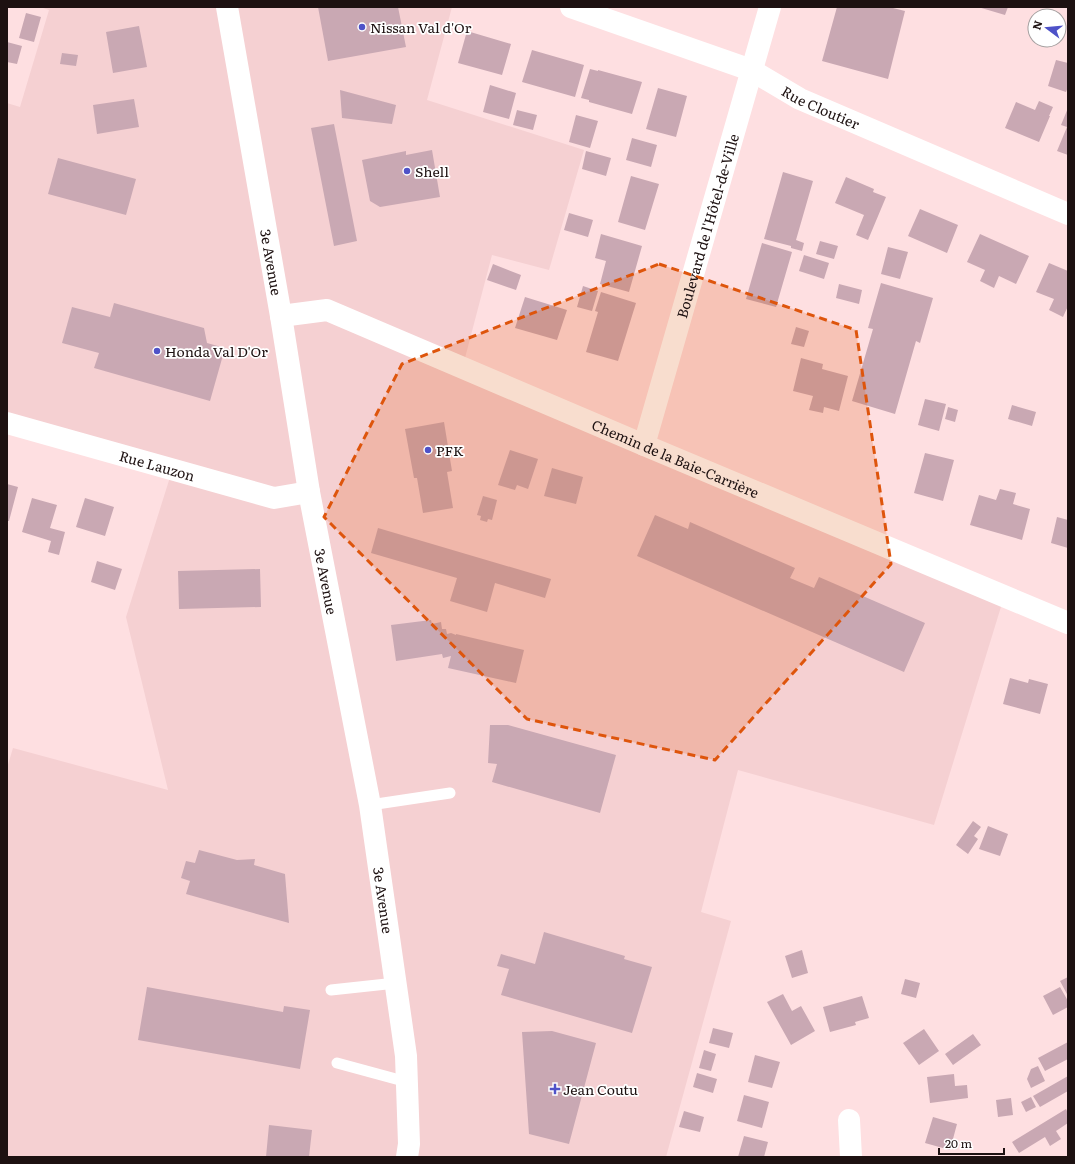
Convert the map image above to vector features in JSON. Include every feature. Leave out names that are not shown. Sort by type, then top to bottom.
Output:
[{"type":"street","name":"3e Avenue","points":[[227,7],[281,316],[309,492],[370,804],[406,1056],[409,1144],[407,1157]]},
{"type":"street","name":"Rue Cloutier","points":[[571,7],[751,70],[800,98],[1068,214]]},
{"type":"street","name":"Boulevard de l'Hôtel-de-Ville","points":[[644,445],[770,7]]},
{"type":"street","name":"Chemin de la Baie-Carrière","points":[[281,316],[327,310],[1068,623]]},
{"type":"street","name":"Rue Lauzon","points":[[7,422],[274,498],[309,492]]},
{"type":"street","points":[[849,1120],[851,1157]]},
{"type":"lane","points":[[370,804],[450,793]]},
{"type":"lane","points":[[331,990],[396,983]]},
{"type":"lane","points":[[337,1063],[407,1082]]},
{"type":"highlighted area","points":[[659,264],[856,330],[891,564],[715,760],[527,719],[324,517],[402,364]]},
{"type":"shaded area","points":[[40,7],[452,7],[427,100],[584,150],[549,270],[492,255],[460,377],[1004,597],[934,825],[738,770],[701,912],[731,921],[666,1157],[7,1157],[7,768],[13,748],[168,790],[126,617],[171,474],[7,427],[7,103],[20,107],[49,10]]},
{"type":"building","name":"Nissan Val d'Or","points":[[318,7],[398,7],[406,47],[328,61]]},
{"type":"building","points":[[837,7],[889,7],[905,11],[888,79],[822,61]]},
{"type":"building","points":[[978,7],[1008,7],[1005,15]]},
{"type":"building","points":[[26,13],[41,17],[34,42],[19,38]]},
{"type":"building","points":[[139,26],[147,67],[113,73],[106,32]]},
{"type":"building","points":[[467,31],[511,44],[502,75],[458,63]]},
{"type":"building","points":[[7,42],[22,46],[17,64],[7,62]]},
{"type":"building","points":[[532,50],[584,65],[575,97],[522,82]]},
{"type":"building","points":[[62,53],[78,55],[76,66],[60,64]]},
{"type":"building","points":[[1056,60],[1068,63],[1068,87],[1066,92],[1048,86]]},
{"type":"building","points":[[590,69],[642,82],[632,114],[589,102],[589,100],[581,98]]},
{"type":"building","points":[[490,85],[516,93],[509,119],[483,112]]},
{"type":"building","points":[[658,88],[687,96],[676,137],[646,129]]},
{"type":"building","points":[[340,90],[396,105],[392,124],[342,118]]},
{"type":"building","points":[[134,99],[139,127],[97,134],[93,105]]},
{"type":"building","points":[[1039,101],[1053,107],[1039,142],[1005,128],[1016,102],[1035,110]]},
{"type":"building","points":[[1068,108],[1068,155],[1057,151],[1067,127],[1061,125]]},
{"type":"building","points":[[517,110],[537,115],[533,130],[513,125]]},
{"type":"building","points":[[576,115],[598,121],[590,148],[569,142]]},
{"type":"building","points":[[334,124],[357,241],[334,246],[311,128]]},
{"type":"building","points":[[632,138],[657,145],[651,167],[626,160]]},
{"type":"building","points":[[432,150],[440,197],[380,207],[370,201],[362,160],[406,151],[406,155]]},
{"type":"building","points":[[586,151],[611,158],[606,176],[582,169]]},
{"type":"building","points":[[58,158],[136,179],[126,215],[48,194]]},
{"type":"building","points":[[783,172],[813,181],[796,240],[804,243],[802,251],[791,248],[791,246],[764,239]]},
{"type":"building","points":[[631,176],[659,184],[645,230],[618,222]]},
{"type":"building","points":[[846,177],[874,189],[873,192],[886,197],[868,240],[856,235],[864,215],[835,203]]},
{"type":"building","points":[[920,209],[958,225],[947,253],[908,236]]},
{"type":"building","points":[[569,213],[593,220],[588,237],[564,230]]},
{"type":"building","points":[[601,234],[642,246],[629,292],[600,284],[606,261],[595,258]]},
{"type":"building","points":[[980,234],[1029,256],[1016,284],[999,276],[994,288],[980,281],[985,270],[967,262]]},
{"type":"building","points":[[820,241],[838,246],[834,259],[816,254]]},
{"type":"building","points":[[762,243],[792,252],[776,307],[746,299]]},
{"type":"building","points":[[888,247],[908,252],[900,279],[881,274]]},
{"type":"building","points":[[804,255],[829,263],[824,279],[799,271]]},
{"type":"building","points":[[1049,263],[1068,271],[1068,306],[1063,317],[1049,310],[1054,299],[1036,292]]},
{"type":"building","points":[[493,264],[521,275],[516,290],[487,280]]},
{"type":"building","points":[[881,283],[933,298],[920,343],[916,341],[895,414],[852,401],[873,329],[868,328]]},
{"type":"building","points":[[839,284],[862,290],[859,304],[836,298]]},
{"type":"building","points":[[583,286],[598,291],[592,311],[577,307]]},
{"type":"building","points":[[601,292],[636,303],[618,361],[586,352],[598,312],[595,311]]},
{"type":"building","points":[[525,297],[567,310],[557,340],[515,328]]},
{"type":"building","name":"Honda Val D'Or","points":[[114,303],[204,328],[207,343],[225,348],[210,401],[94,368],[99,353],[62,343],[72,307],[110,317]]},
{"type":"building","points":[[796,327],[809,331],[804,347],[791,344]]},
{"type":"building","points":[[801,358],[823,364],[822,369],[848,376],[839,411],[824,407],[823,413],[809,410],[813,396],[793,391]]},
{"type":"building","points":[[925,399],[946,404],[939,431],[918,425]]},
{"type":"building","points":[[1012,405],[1036,412],[1032,426],[1008,419]]},
{"type":"building","points":[[948,407],[958,410],[955,422],[945,419]]},
{"type":"building","name":"PFK","points":[[444,422],[452,471],[447,472],[453,508],[423,513],[417,478],[414,478],[405,429]]},
{"type":"building","points":[[510,450],[538,459],[528,489],[517,485],[515,490],[498,485]]},
{"type":"building","points":[[925,453],[954,460],[943,501],[914,493]]},
{"type":"building","points":[[552,468],[583,477],[576,504],[544,496]]},
{"type":"building","points":[[7,484],[18,487],[9,521],[7,521]]},
{"type":"building","points":[[1000,489],[1016,493],[1013,504],[1030,509],[1022,540],[970,525],[979,495],[996,500]]},
{"type":"building","points":[[483,496],[497,500],[492,520],[488,519],[487,522],[480,520],[481,516],[477,515]]},
{"type":"building","points":[[32,498],[57,505],[50,528],[65,532],[59,555],[48,552],[51,541],[22,532]]},
{"type":"building","points":[[85,498],[114,507],[105,536],[76,527]]},
{"type":"building","points":[[655,515],[688,529],[690,522],[795,568],[790,578],[814,588],[819,577],[925,623],[904,672],[637,556]]},
{"type":"building","points":[[1057,517],[1068,520],[1068,548],[1051,543]]},
{"type":"building","points":[[378,528],[551,579],[545,598],[495,583],[487,612],[450,601],[457,578],[371,553]]},
{"type":"building","points":[[97,561],[122,569],[115,590],[91,582]]},
{"type":"building","points":[[260,569],[261,607],[179,609],[178,571]]},
{"type":"building","points":[[431,620],[432,624],[441,622],[442,629],[446,629],[447,634],[456,634],[524,650],[516,683],[448,668],[451,656],[443,658],[442,654],[396,661],[391,625]]},
{"type":"building","points":[[1010,678],[1028,683],[1029,679],[1048,684],[1040,714],[1003,704]]},
{"type":"building","points":[[490,725],[508,725],[616,755],[600,813],[492,782],[497,764],[488,763]]},
{"type":"building","points":[[973,821],[981,827],[974,836],[978,839],[968,854],[956,845]]},
{"type":"building","points":[[988,826],[1008,834],[1000,856],[979,849]]},
{"type":"building","points":[[199,850],[237,860],[255,859],[254,865],[285,874],[289,923],[186,894],[190,881],[181,878],[186,861],[195,863]]},
{"type":"building","points":[[544,932],[625,956],[624,959],[652,967],[632,1033],[501,995],[509,969],[497,966],[501,954],[535,964]]},
{"type":"building","points":[[802,950],[808,973],[792,978],[785,956]]},
{"type":"building","points":[[1068,977],[1068,996],[1060,981]]},
{"type":"building","points":[[905,979],[920,983],[916,998],[901,994]]},
{"type":"building","points":[[147,987],[283,1012],[284,1006],[310,1010],[300,1069],[138,1040]]},
{"type":"building","points":[[1060,987],[1068,1001],[1068,1007],[1053,1015],[1043,996]]},
{"type":"building","points":[[783,994],[792,1011],[801,1006],[815,1031],[791,1045],[767,1002]]},
{"type":"building","points":[[862,996],[869,1018],[855,1022],[856,1025],[830,1032],[823,1007]]},
{"type":"building","points":[[713,1028],[733,1033],[729,1048],[709,1043]]},
{"type":"building","points":[[924,1029],[939,1051],[919,1065],[903,1043]]},
{"type":"building","name":"Jean Coutu","points":[[552,1031],[596,1043],[569,1144],[529,1134],[522,1032]]},
{"type":"building","points":[[973,1034],[981,1045],[953,1065],[945,1054]]},
{"type":"building","points":[[1068,1042],[1068,1059],[1045,1071],[1038,1058]]},
{"type":"building","points":[[704,1050],[716,1054],[711,1071],[699,1068]]},
{"type":"building","points":[[755,1055],[780,1062],[772,1088],[748,1082]]},
{"type":"building","points":[[1038,1066],[1045,1081],[1031,1088],[1027,1079],[1031,1069]]},
{"type":"building","points":[[697,1073],[717,1079],[713,1093],[693,1087]]},
{"type":"building","points":[[954,1074],[955,1086],[967,1085],[968,1098],[930,1103],[927,1077]]},
{"type":"building","points":[[1068,1076],[1068,1091],[1040,1107],[1033,1096]]},
{"type":"building","points":[[744,1095],[769,1102],[762,1128],[737,1121]]},
{"type":"building","points":[[1031,1097],[1036,1107],[1026,1112],[1021,1102]]},
{"type":"building","points":[[1011,1098],[1013,1115],[998,1117],[996,1100]]},
{"type":"building","points":[[1066,1109],[1068,1113],[1068,1123],[1056,1131],[1061,1139],[1050,1146],[1045,1137],[1019,1153],[1012,1142]]},
{"type":"building","points":[[684,1111],[704,1117],[700,1132],[679,1127]]},
{"type":"building","points":[[933,1117],[957,1124],[950,1150],[925,1143]]},
{"type":"building","points":[[269,1125],[312,1130],[309,1157],[266,1157]]},
{"type":"building","points":[[744,1136],[768,1142],[764,1157],[738,1157]]},
{"type":"place","name":"Nissan Val d'Or","points":[[362,27]]},
{"type":"place","name":"Shell","points":[[407,171]]},
{"type":"place","name":"Honda Val D'Or","points":[[157,351]]},
{"type":"place","name":"PFK","points":[[428,450]]},
{"type":"place","name":"Jean Coutu","points":[[555,1089]]}]
